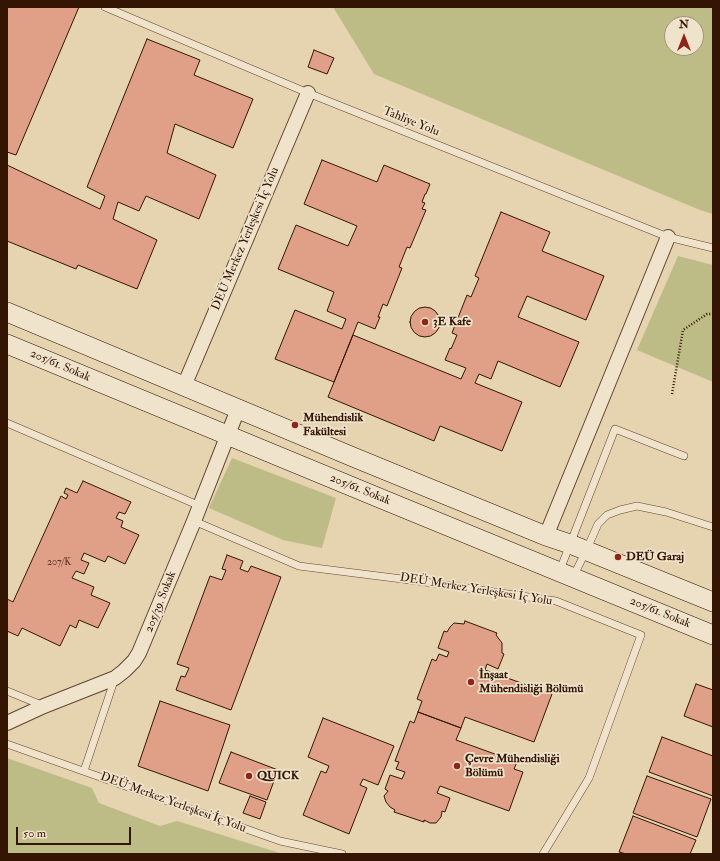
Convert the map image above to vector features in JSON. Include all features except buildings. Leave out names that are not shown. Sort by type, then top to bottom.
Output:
[{"type":"main road","points":[[7,312],[546,536],[713,602]]},
{"type":"main road","name":"205/61. Sokak","points":[[7,344],[713,634]]},
{"type":"street","name":"DEÜ Merkez Yerleşkesi İç Yolu","points":[[184,386],[308,93]]},
{"type":"street","points":[[546,536],[668,237]]},
{"type":"street","name":"205/39. Sokak","points":[[7,723],[44,706],[115,678],[134,661],[139,653],[200,506],[238,409]]},
{"type":"lane","name":"Tahliye Yolu","points":[[105,7],[308,93],[668,237],[713,248]]},
{"type":"lane","points":[[7,423],[200,506]]},
{"type":"lane","points":[[566,574],[578,548],[615,429],[684,456]]},
{"type":"lane","points":[[566,574],[578,548],[598,524],[607,515],[620,510],[637,506],[666,512],[713,527]]},
{"type":"lane","name":"DEÜ Merkez Yerleşkesi İç Yolu","points":[[194,520],[299,566],[556,601],[641,635],[589,778],[543,854]]},
{"type":"lane","points":[[84,771],[115,678]]},
{"type":"lane","points":[[7,691],[44,706]]},
{"type":"lane","name":"DEÜ Merkez Yerleşkesi İç Yolu","points":[[7,744],[280,841],[342,854]]},
{"type":"path","points":[[672,394],[684,330],[707,314],[713,314]]},
{"type":"shaded area","points":[[333,7],[713,7],[713,214],[700,210],[374,74]]},
{"type":"shaded area","points":[[678,256],[713,265],[713,382],[637,350]]},
{"type":"shaded area","points":[[232,458],[336,498],[322,548],[283,540],[209,508]]},
{"type":"shaded area","points":[[7,758],[92,788],[99,803],[160,826],[177,821],[283,854],[7,854]]},
{"type":"place","name":"3E Kafe","points":[[425,322]]},
{"type":"place","name":"Mühendislik Fakültesi","points":[[295,425]]},
{"type":"place","name":"DEÜ Garaj","points":[[618,557]]},
{"type":"place","name":"İnşaat Mühendisliği Bölümü","points":[[471,682]]},
{"type":"place","name":"Çevre Mühendisliği Bölümü","points":[[457,766]]},
{"type":"place","name":"QUICK","points":[[249,776]]}]
